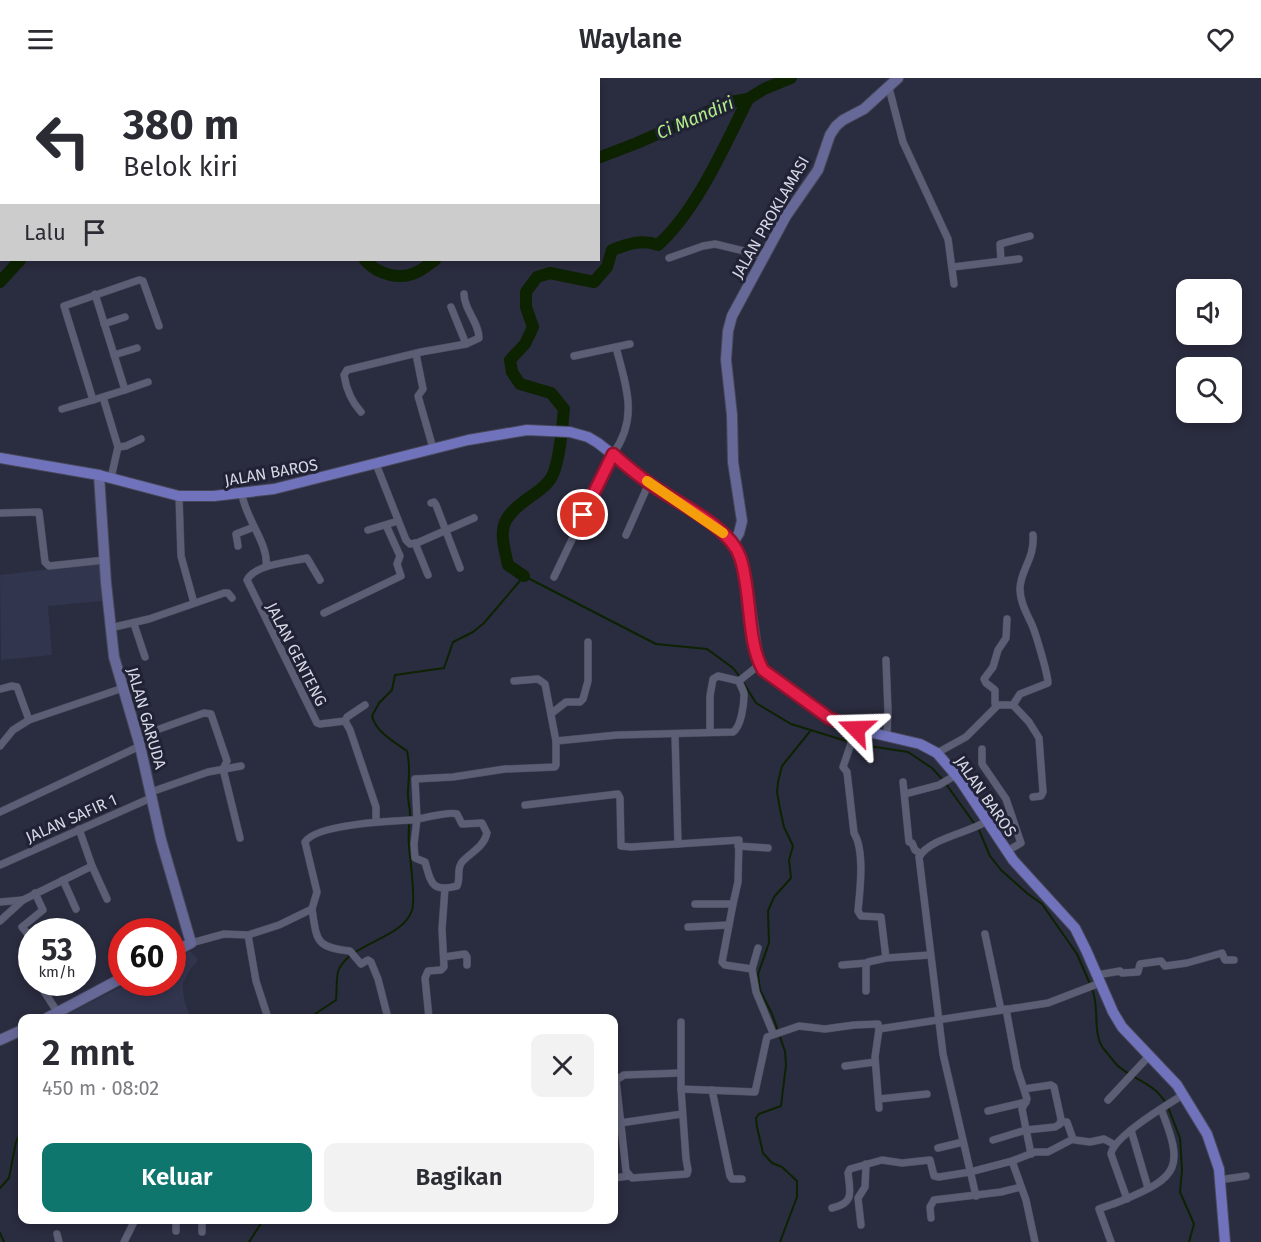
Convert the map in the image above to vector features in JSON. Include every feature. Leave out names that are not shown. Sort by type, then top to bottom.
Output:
[{"type":"main road","name":"JALAN BAROS","points":[[0,458],[99,475],[179,496],[199,497],[274,489],[433,448],[504,434],[546,429],[588,437],[613,454]]},
{"type":"main road","points":[[613,454],[649,483],[704,518],[733,543],[740,556],[744,572],[759,665]]},
{"type":"main road","name":"JALAN BAROS","points":[[759,665],[766,674],[854,733],[887,735],[920,744],[937,753],[949,780],[981,825],[1075,928],[1097,981],[1122,1027],[1183,1095],[1207,1134],[1215,1154],[1225,1242]]},
{"type":"street","name":"JALAN PROKLAMASI","points":[[733,543],[742,521],[733,462],[732,415],[726,360],[728,331],[735,310],[786,216],[818,170],[830,135],[836,126],[864,109],[890,88],[898,78]]},
{"type":"street","points":[[890,88],[903,142],[944,229],[951,252],[954,284]]},
{"type":"street","points":[[1001,261],[1000,244],[1030,236]]},
{"type":"street","points":[[669,258],[716,244],[765,256]]},
{"type":"street","points":[[953,267],[1019,259]]},
{"type":"street","points":[[93,400],[64,306],[139,280],[143,281],[159,326]]},
{"type":"street","points":[[95,294],[125,390]]},
{"type":"street","points":[[361,412],[354,405],[346,385],[345,372],[466,344],[479,338],[464,294]]},
{"type":"street","points":[[452,307],[466,344]]},
{"type":"street","points":[[104,324],[124,317]]},
{"type":"street","points":[[574,356],[630,344]]},
{"type":"street","points":[[554,578],[624,435],[629,417],[630,400],[616,347]]},
{"type":"street","points":[[114,355],[137,348]]},
{"type":"street","points":[[416,354],[423,389],[418,396],[433,448]]},
{"type":"street","points":[[62,409],[148,382]]},
{"type":"street","points":[[103,397],[118,447],[111,478]]},
{"type":"street","points":[[118,447],[141,439]]},
{"type":"street","points":[[376,464],[407,542],[415,543],[474,518]]},
{"type":"street","name":"JALAN GARUDA","points":[[99,475],[114,657],[139,742],[161,840],[191,943]]},
{"type":"street","points":[[626,535],[649,483]]},
{"type":"street","points":[[242,494],[246,513],[265,552],[266,566],[307,558],[320,580]]},
{"type":"street","points":[[179,496],[181,556],[194,603]]},
{"type":"street","points":[[430,503],[434,502],[436,505],[460,568]]},
{"type":"street","points":[[0,513],[39,512],[45,562],[49,566],[105,560]]},
{"type":"street","points":[[368,530],[398,521]]},
{"type":"street","points":[[324,613],[401,576],[397,564],[399,554],[386,525]]},
{"type":"street","points":[[238,546],[236,534],[254,527]]},
{"type":"street","points":[[1013,705],[1020,694],[1046,685],[1048,682],[1033,628],[1021,599],[1020,588],[1023,574],[1032,555],[1033,535]]},
{"type":"street","points":[[415,543],[428,575]]},
{"type":"street","name":"JALAN GENTENG","points":[[266,566],[249,576],[247,581],[317,723],[345,721],[350,730],[376,807],[376,822]]},
{"type":"street","points":[[110,628],[134,624],[224,593],[228,593],[232,598]]},
{"type":"street","points":[[998,705],[995,704],[995,690],[984,679],[993,667],[998,650],[1006,638],[1007,619]]},
{"type":"street","points":[[134,624],[145,657]]},
{"type":"street","points":[[552,713],[566,702],[580,702],[583,699],[588,681],[588,642]]},
{"type":"street","points":[[886,660],[887,735]]},
{"type":"street","points":[[710,732],[710,696],[713,679],[718,676],[741,679],[759,665]]},
{"type":"street","points":[[387,1014],[375,969],[370,961],[362,964],[353,953],[330,948],[320,942],[316,935],[312,909],[317,892],[306,850],[306,840],[314,835],[347,826],[412,820],[455,812],[461,824],[482,823],[487,833],[483,844],[460,864],[457,886],[445,888],[433,884],[429,879],[425,862],[414,858],[412,820],[416,778],[453,777],[505,769],[555,767],[556,741],[547,688],[538,678],[514,681]]},
{"type":"street","points":[[556,741],[617,735],[733,732],[736,730],[744,698],[741,679]]},
{"type":"street","points":[[0,689],[17,687],[29,720]]},
{"type":"street","points":[[0,746],[13,730],[29,720],[123,688]]},
{"type":"street","points":[[345,721],[347,717],[365,705]]},
{"type":"street","points":[[937,753],[966,737],[998,705],[1013,705],[1029,722],[1039,738],[1043,792],[1041,796],[1033,797]]},
{"type":"street","points":[[0,812],[139,742],[210,713],[227,761],[224,770],[240,838]]},
{"type":"street","points":[[854,733],[843,766],[847,772],[854,832],[858,842],[859,914],[881,917],[886,958]]},
{"type":"street","points":[[675,734],[678,844]]},
{"type":"street","points":[[982,749],[982,764],[1006,799],[1021,843],[1007,851]]},
{"type":"street","name":"JALAN SAFIR 1","points":[[0,865],[152,794],[208,772],[241,766]]},
{"type":"street","points":[[905,794],[949,780]]},
{"type":"street","points":[[903,782],[909,842],[921,854]]},
{"type":"street","points":[[525,805],[618,794],[620,796],[621,846],[739,840],[738,882],[722,959],[723,964],[752,969]]},
{"type":"street","points":[[976,1196],[944,1054],[919,857],[938,842],[981,825]]},
{"type":"street","points":[[79,829],[107,899]]},
{"type":"street","points":[[738,846],[768,848]]},
{"type":"street","points":[[0,921],[22,900],[92,866]]},
{"type":"street","points":[[63,880],[76,909]]},
{"type":"street","points":[[428,1014],[426,973],[429,970],[444,969],[442,915],[445,888]]},
{"type":"street","points":[[33,918],[43,910],[35,893]]},
{"type":"street","points":[[0,902],[22,900]]},
{"type":"street","points":[[695,904],[733,904]]},
{"type":"street","points":[[186,946],[224,934],[248,935],[279,925],[312,909]]},
{"type":"street","points":[[688,927],[729,925]]},
{"type":"street","points":[[985,934],[1024,1089],[1026,1102],[1022,1109],[1031,1154]]},
{"type":"street","points":[[248,935],[256,981],[267,1014]]},
{"type":"street","points":[[758,948],[752,969],[756,992],[775,1033]]},
{"type":"street","points":[[879,1029],[1048,1003],[1120,971],[1122,973],[1138,972],[1140,964],[1161,961],[1165,966],[1175,965],[1223,953],[1225,960],[1234,960]]},
{"type":"street","points":[[444,957],[465,954],[467,965]]},
{"type":"street","points":[[842,965],[867,963],[886,958],[930,955]]},
{"type":"street","points":[[867,963],[867,991]]},
{"type":"street","points":[[47,996],[58,1013],[108,986]]},
{"type":"street","points":[[618,1177],[687,1174],[680,1073],[681,1022]]},
{"type":"street","points":[[681,1089],[755,1092],[766,1039],[775,1033],[799,1026],[830,1029],[875,1022],[879,1029],[875,1051],[879,1108]]},
{"type":"street","points":[[0,1040],[18,1032]]},
{"type":"street","points":[[1108,1100],[1149,1056]]},
{"type":"street","points":[[845,1066],[875,1062]]},
{"type":"street","points":[[618,1078],[680,1073]]},
{"type":"street","points":[[1024,1089],[1053,1086],[1061,1122]]},
{"type":"street","points":[[712,1090],[730,1176],[732,1179],[742,1179]]},
{"type":"street","points":[[879,1099],[927,1094]]},
{"type":"street","points":[[1126,1199],[1111,1150],[1131,1130],[1183,1095]]},
{"type":"street","points":[[988,1112],[1026,1102]]},
{"type":"street","points":[[1111,1242],[1099,1211],[1101,1208],[1126,1199],[1168,1176],[1174,1164],[1165,1106]]},
{"type":"street","points":[[618,1109],[626,1171],[629,1176]]},
{"type":"street","points":[[620,1123],[682,1114]]},
{"type":"street","points":[[993,1140],[1026,1130],[1055,1127],[1061,1122],[1067,1122],[1073,1138]]},
{"type":"street","points":[[1131,1130],[1148,1188]]},
{"type":"street","points":[[832,1208],[848,1200],[850,1188],[848,1171],[866,1164],[886,1160],[902,1163],[930,1160],[936,1177],[970,1172],[1031,1154],[1050,1151],[1073,1138],[1087,1142],[1104,1139],[1115,1145]]},
{"type":"street","points":[[938,1148],[963,1142]]},
{"type":"street","points":[[1012,1161],[1026,1200],[1035,1242]]},
{"type":"street","points":[[861,1225],[858,1198],[865,1187],[866,1164]]},
{"type":"street","points":[[1219,1180],[1246,1176]]},
{"type":"street","points":[[931,1218],[930,1207],[934,1200],[976,1196],[1021,1187]]},
{"type":"street","points":[[124,1242],[133,1224]]},
{"type":"street","points":[[176,1224],[176,1231]]},
{"type":"street","points":[[202,1224],[202,1232]]},
{"type":"street","points":[[57,1234],[59,1242]]},
{"type":"shaded area","points":[[100,563],[102,601],[48,606],[52,655],[1,660],[0,575]]},
{"type":"shaded area","points":[[190,951],[198,960],[186,977],[186,953]]},
{"type":"shaded area","points":[[108,994],[108,996],[184,996],[189,1013],[188,1014],[68,1014]]},
{"type":"waterway","name":"Ci Mandiri","points":[[600,157],[730,102],[748,99],[764,89],[791,78]]},
{"type":"waterway","points":[[524,576],[508,565],[503,543],[504,527],[506,519],[512,512],[551,478],[559,454],[564,409],[551,393],[520,384],[512,372],[510,360],[525,344],[533,327],[526,307],[526,292],[537,277],[550,273],[594,282],[607,267],[612,250],[641,242],[658,245],[672,231],[698,196],[748,99]]},
{"type":"waterway","name":"Ci Mandiri","points":[[0,282],[19,261]]},
{"type":"waterway","name":"Ci Mandiri","points":[[366,261],[383,273],[397,276],[412,274],[434,261]]},
{"type":"waterway","points":[[315,1014],[336,1000],[338,971],[346,960],[355,952],[399,928],[407,920],[412,910],[407,751],[381,732],[372,716],[379,703],[392,690],[395,675],[444,668],[453,642],[473,632],[484,623],[524,576],[656,644],[707,649],[733,668],[740,677]]},
{"type":"waterway","points":[[743,682],[756,703],[791,724],[856,744],[908,752],[932,768],[943,780]]},
{"type":"waterway","points":[[780,1242],[797,1197],[797,1181],[782,1167],[772,1163],[763,1153],[757,1127],[756,1118],[759,1114],[781,1106],[786,1065],[785,1051],[772,1014],[760,990],[758,974],[769,943],[768,911],[774,897],[791,878],[789,860],[793,846],[784,827],[777,792],[778,782],[782,766],[811,730]]},
{"type":"waterway","points":[[946,784],[979,830],[990,856],[1001,870],[1042,904],[1077,954],[1090,984]]},
{"type":"waterway","points":[[1092,989],[1096,1004],[1098,1035],[1103,1048],[1118,1066],[1150,1086],[1165,1102]]},
{"type":"waterway","points":[[1168,1107],[1180,1138],[1182,1170],[1180,1192],[1194,1224],[1189,1242]]},
{"type":"waterway","points":[[0,1188],[9,1178],[18,1138]]},
{"type":"waterway","points":[[249,1242],[260,1224]]},
{"type":"waterway","points":[[0,1233],[4,1242]]},
{"type":"slow traffic","points":[[647,481],[723,533]]},
{"type":"route","points":[[583,515],[613,454],[649,483],[704,518],[728,537],[740,556],[748,591],[759,665],[766,674],[829,718],[856,729]]}]
